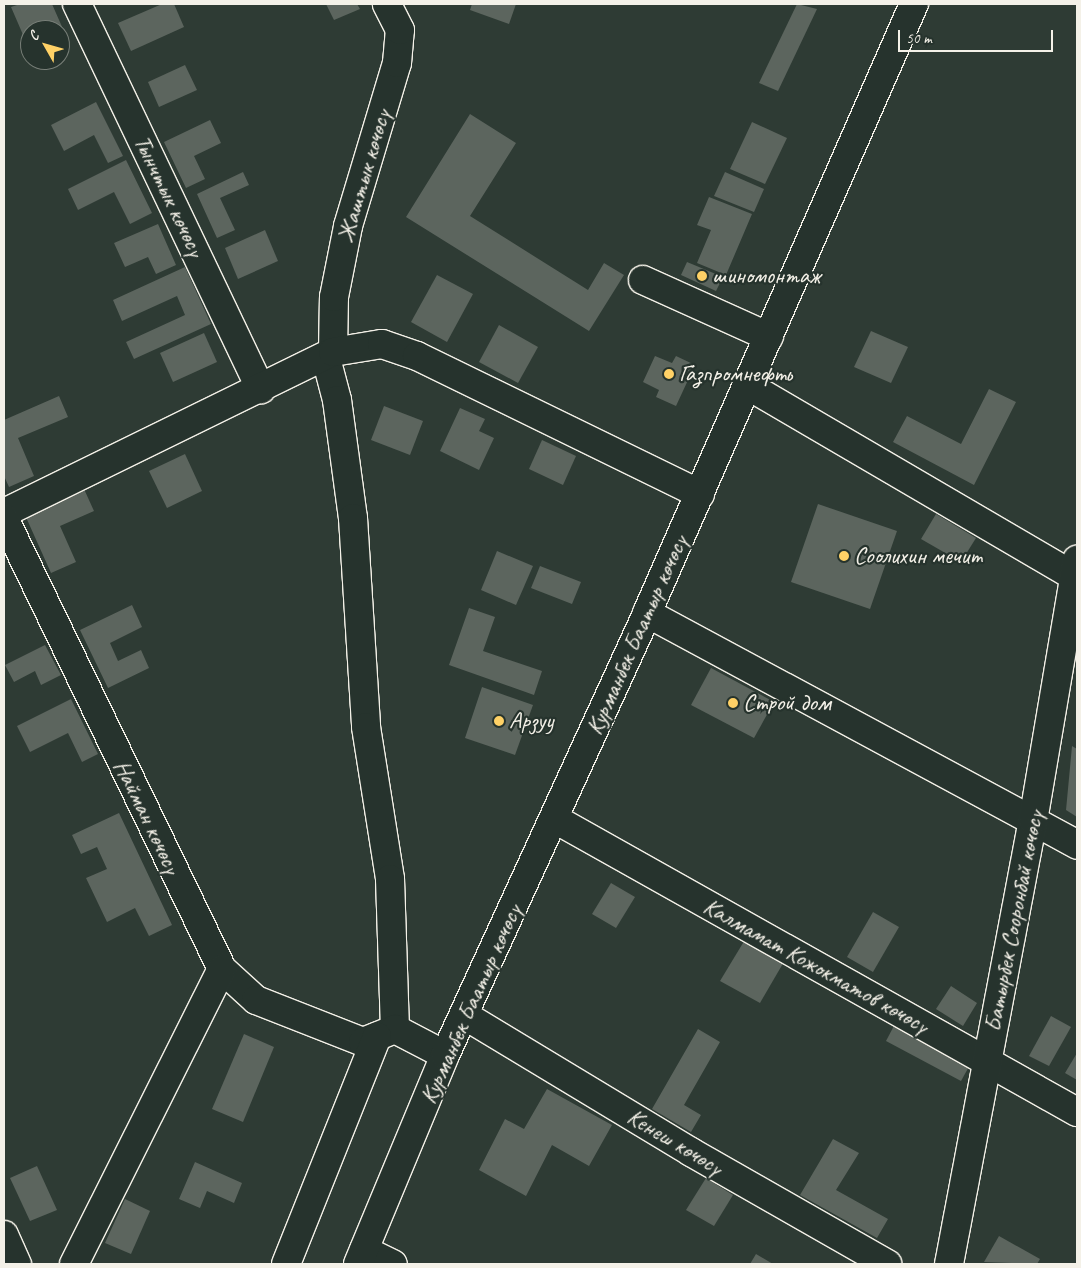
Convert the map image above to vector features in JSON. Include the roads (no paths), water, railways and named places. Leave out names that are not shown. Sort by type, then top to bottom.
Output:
[{"type":"main road","name":"Тынчтык көчөсү","points":[[77,4],[261,389]]},
{"type":"main road","name":"Жаштык көчөсү","points":[[378,1036],[390,879],[366,727],[353,518],[330,355],[334,297],[348,226],[397,63],[400,30],[387,4]]},
{"type":"main road","name":"Курманбек Баатыр көчөсү","points":[[361,1257],[445,1055],[555,819],[647,613],[914,4]]},
{"type":"main road","points":[[643,280],[768,337]]},
{"type":"main road","points":[[4,513],[330,355],[382,344],[417,356],[700,494]]},
{"type":"main road","points":[[748,385],[1076,571]]},
{"type":"main road","name":"Найман көчөсү","points":[[4,518],[222,969],[256,1000],[445,1055]]},
{"type":"main road","name":"Батырбек Сооронбай көчөсү","points":[[949,1264],[1034,821],[1076,571]]},
{"type":"main road","points":[[647,613],[1077,845]]},
{"type":"main road","name":"Калмамат Кожокматов көчөсү","points":[[555,819],[1077,1112]]},
{"type":"main road","points":[[74,1264],[222,969]]},
{"type":"main road","name":"Кенеш көчөсү","points":[[464,1015],[692,1152],[887,1264]]},
{"type":"main road","points":[[286,1264],[378,1036]]},
{"type":"main road","points":[[4,1235],[17,1264]]},
{"type":"main road","points":[[361,1257],[393,1264]]},
{"type":"place","name":"шиномонтаж","points":[[702,276]]},
{"type":"place","name":"Газпромнефть","points":[[669,374]]},
{"type":"place","name":"Соолихин мечит","points":[[844,556]]},
{"type":"place","name":"Строй дом","points":[[733,703]]},
{"type":"place","name":"Арзуу","points":[[499,721]]}]
